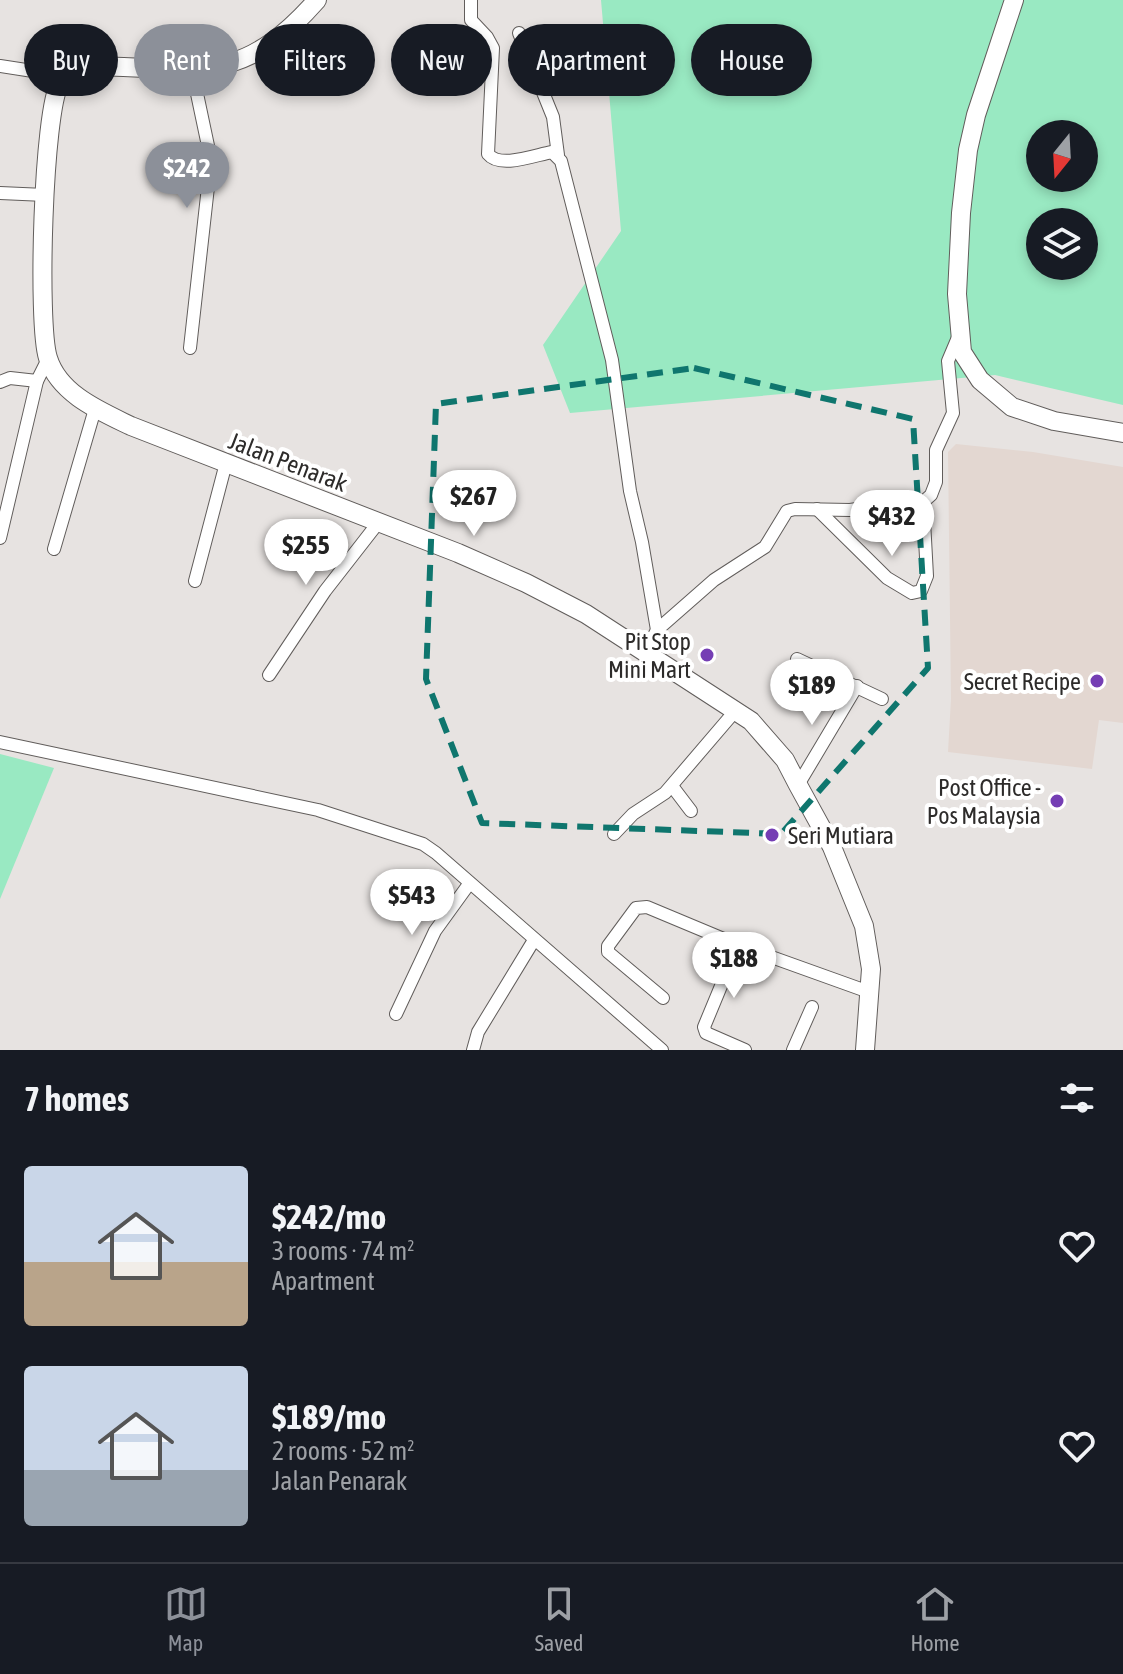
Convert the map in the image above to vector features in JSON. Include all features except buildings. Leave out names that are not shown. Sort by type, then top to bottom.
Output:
[{"type":"street","points":[[471,0],[471,20],[493,48],[488,154],[491,159],[501,162],[552,152],[558,155]]},
{"type":"street","points":[[1014,0],[976,115],[968,150],[957,294],[962,352],[970,367],[997,397],[1012,407],[1054,421],[1123,433]]},
{"type":"street","points":[[239,61],[275,43],[307,4]]},
{"type":"street","points":[[0,66],[24,70]]},
{"type":"street","name":"Jalan Penarak","points":[[55,96],[51,107],[45,195],[43,333],[48,359],[73,393],[95,409],[526,583],[586,614],[736,710],[765,736],[785,760],[832,847],[864,926],[870,958],[865,1050]]},
{"type":"street","points":[[190,348],[211,160],[197,96]]},
{"type":"street","points":[[544,96],[553,117],[558,155],[612,360],[630,491],[657,630]]},
{"type":"street","points":[[0,193],[45,195]]},
{"type":"street","points":[[645,652],[657,630],[714,580],[765,547],[787,511],[850,510],[923,502],[931,495],[936,482],[936,450],[953,413],[948,361],[959,335]]},
{"type":"street","points":[[0,538],[37,381],[48,359]]},
{"type":"street","points":[[0,382],[10,378],[37,381]]},
{"type":"street","points":[[54,549],[95,409]]},
{"type":"street","points":[[195,581],[226,463]]},
{"type":"street","points":[[817,509],[887,578],[912,593],[921,591],[927,576],[923,502]]},
{"type":"street","points":[[269,675],[325,591],[378,523]]},
{"type":"street","points":[[797,659],[882,699]]},
{"type":"street","points":[[798,785],[857,686]]},
{"type":"street","points":[[614,834],[633,814],[672,786],[736,710]]},
{"type":"street","points":[[0,742],[318,810],[423,844],[662,1050]]},
{"type":"street","points":[[672,786],[691,811]]},
{"type":"street","points":[[396,1014],[435,931],[469,884]]},
{"type":"street","points":[[663,998],[608,952],[608,946],[636,908],[647,907],[738,945],[869,992]]},
{"type":"street","points":[[473,1050],[478,1032],[534,940]]},
{"type":"street","points":[[738,945],[704,1027],[706,1033],[745,1050]]},
{"type":"street","points":[[793,1050],[812,1007]]},
{"type":"highlighted area","points":[[694,368],[913,419],[928,668],[781,834],[482,823],[426,679],[436,404]]},
{"type":"shaded area","points":[[956,444],[1033,452],[1123,467],[1123,723],[1099,720],[1092,769],[948,752],[951,699],[948,452]]},
{"type":"green space","points":[[601,0],[1123,0],[1123,405],[995,375],[570,413],[543,345],[621,231],[609,96],[675,96],[675,24],[603,24]]},
{"type":"green space","points":[[0,754],[54,768],[0,899]]},
{"type":"place","name":"Pit Stop Mini Mart","points":[[707,655]]},
{"type":"place","name":"Secret Recipe","points":[[1097,681]]},
{"type":"place","name":"Post Office - Pos Malaysia","points":[[1057,801]]},
{"type":"place","name":"Seri Mutiara","points":[[772,835]]}]
